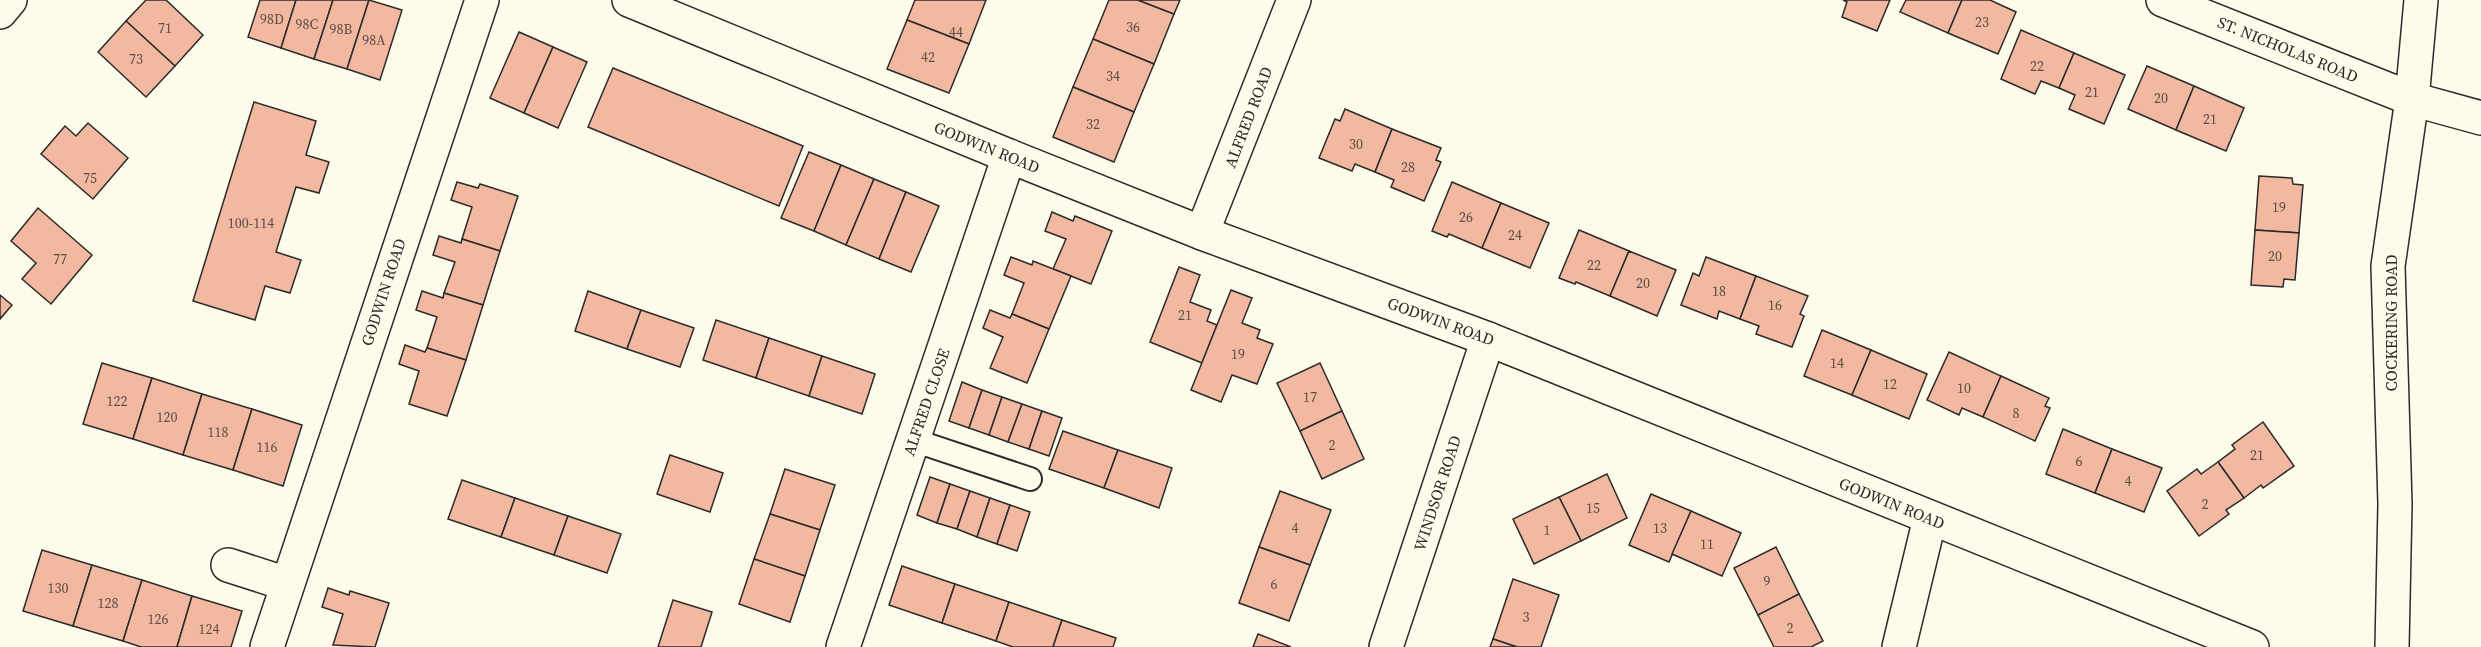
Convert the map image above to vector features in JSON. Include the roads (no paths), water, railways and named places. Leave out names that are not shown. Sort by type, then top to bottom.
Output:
[{"type":"main road","points":[[0,12],[10,0]]},
{"type":"main road","name":"GODWIN ROAD","points":[[267,647],[482,0]]},
{"type":"main road","name":"GODWIN ROAD","points":[[629,0],[1202,233],[1488,339],[2252,647]]},
{"type":"main road","name":"ALFRED ROAD","points":[[1202,233],[1294,0]]},
{"type":"main road","name":"ST. NICHOLAS ROAD","points":[[2163,0],[2412,99],[2481,118]]},
{"type":"main road","name":"COCKERING ROAD","points":[[2392,647],[2395,504],[2388,266],[2412,99],[2421,0]]},
{"type":"main road","name":"ALFRED CLOSE","points":[[843,647],[1009,156]]},
{"type":"main road","name":"WINDSOR ROAD","points":[[1386,647],[1488,339]]},
{"type":"main road","points":[[1899,647],[1930,518]]},
{"type":"main road","points":[[228,565],[287,584]]},
{"type":"lane","points":[[913,440],[1030,479]]}]
